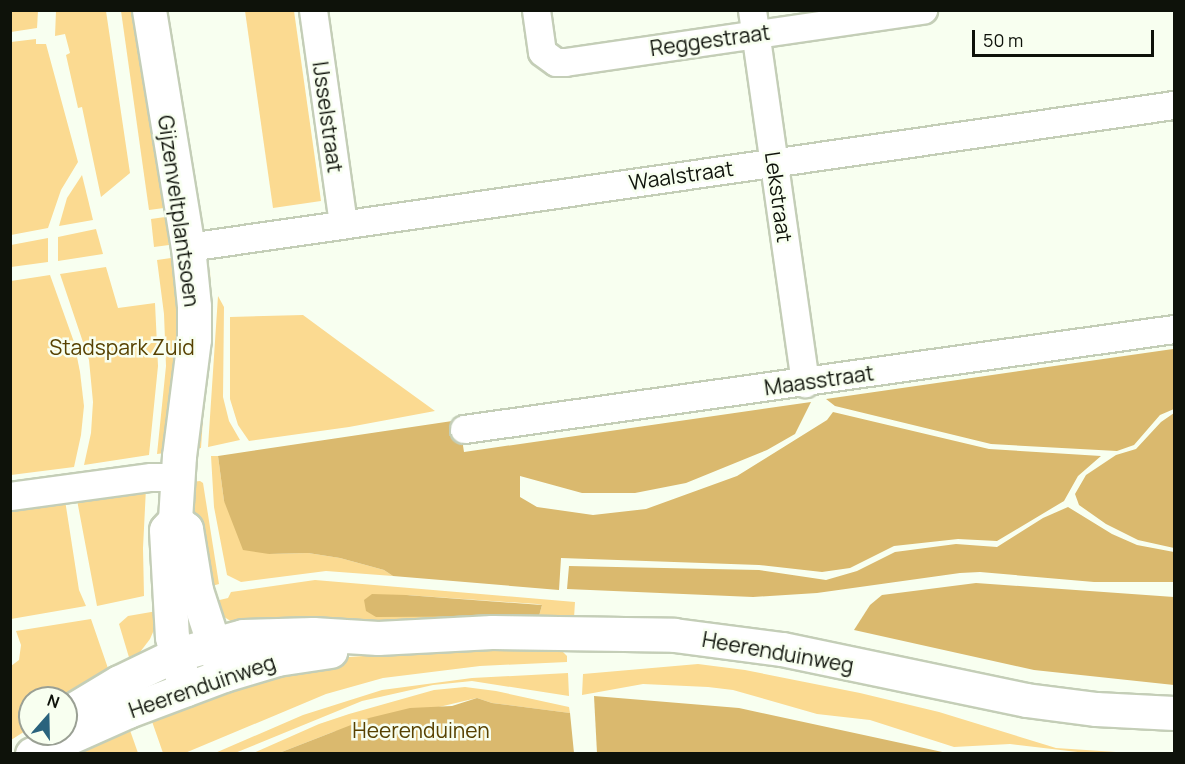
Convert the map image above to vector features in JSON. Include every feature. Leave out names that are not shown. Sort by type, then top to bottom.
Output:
[{"type":"main road","name":"Gijzenveltplantsoen","points":[[149,10],[188,247],[194,300],[194,339],[175,519],[166,531],[168,601],[175,655],[185,689]]},
{"type":"main road","points":[[175,519],[186,529],[196,590],[224,675]]},
{"type":"main road","name":"Heerenduinweg","points":[[78,707],[119,682],[175,655],[243,636],[349,635],[378,638],[492,632],[674,635],[782,649],[1026,700],[1095,709],[1174,713]]},
{"type":"main road","name":"Heerenduinweg","points":[[32,753],[224,675],[277,659],[361,646],[378,638]]},
{"type":"street","name":"IJsselstraat","points":[[313,10],[343,223]]},
{"type":"street","name":"Reggestraat","points":[[536,10],[543,52],[556,62],[754,22],[923,10]]},
{"type":"street","name":"Lekstraat","points":[[754,22],[805,382]]},
{"type":"street","name":"Waalstraat","points":[[188,247],[1174,105]]},
{"type":"street","name":"Maasstraat","points":[[464,429],[1174,329]]},
{"type":"street","points":[[10,496],[151,477],[178,477]]},
{"type":"green space","points":[[11,10],[38,11],[37,28],[11,32]]},
{"type":"green space","points":[[56,11],[106,11],[130,173],[101,197],[82,107],[78,108],[66,55],[70,53],[65,34],[55,36]]},
{"type":"green space","points":[[121,11],[138,11],[164,208],[149,210]]},
{"type":"green space","points":[[245,11],[294,11],[321,201],[273,208]]},
{"type":"green space","points":[[36,39],[36,44],[46,44],[78,162],[61,190],[48,228],[11,235],[11,42]]},
{"type":"green space","points":[[82,175],[93,220],[59,226],[67,198]]},
{"type":"green space","points":[[165,217],[169,245],[154,247],[151,219]]},
{"type":"green space","points":[[96,229],[103,254],[58,261],[58,237]]},
{"type":"green space","points":[[48,238],[48,262],[11,267],[11,245]]},
{"type":"green space","points":[[171,258],[177,301],[177,341],[165,453],[157,454],[166,366],[164,314],[157,260]]},
{"type":"green space","name":"Stadspark Zuid","points":[[106,267],[118,308],[155,303],[158,366],[149,455],[84,465],[91,433],[93,402],[89,360],[60,274]]},
{"type":"green space","points":[[207,270],[210,270],[211,300],[201,448],[192,449],[209,290]]},
{"type":"green space","name":"Stadspark Zuid","points":[[50,275],[74,342],[80,372],[84,406],[81,435],[74,467],[11,475],[11,281]]},
{"type":"green space","points":[[218,296],[224,307],[223,397],[229,421],[240,440],[208,447]]},
{"type":"green space","points":[[303,315],[435,411],[349,427],[249,441],[238,425],[230,399],[230,317]]},
{"type":"green space","points":[[1173,349],[1174,409],[1160,415],[1134,445],[1117,451],[991,444],[835,406],[826,399]]},
{"type":"green space","points":[[811,402],[795,434],[767,450],[686,483],[635,493],[582,493],[520,476],[520,497],[537,507],[593,515],[646,509],[737,476],[827,420],[833,412],[989,449],[1101,456],[1078,476],[1064,501],[997,541],[958,539],[894,546],[850,568],[822,572],[759,565],[561,558],[559,590],[393,576],[384,570],[340,558],[308,553],[269,554],[243,550],[224,501],[218,456],[459,420],[464,452]]},
{"type":"green space","points":[[1174,413],[1174,548],[1138,540],[1106,524],[1079,505],[1075,494],[1086,475],[1116,455],[1136,449],[1161,422]]},
{"type":"green space","points":[[211,456],[218,456],[224,501],[269,554],[308,553],[340,558],[384,570],[393,576],[326,571],[241,582],[227,575],[214,507]]},
{"type":"green space","points":[[191,482],[203,483],[219,584],[205,588],[196,539]]},
{"type":"green space","points":[[146,488],[143,548],[144,596],[97,606],[77,500]]},
{"type":"green space","points":[[65,500],[79,590],[86,606],[11,619],[10,507]]},
{"type":"green space","points":[[1068,507],[1112,534],[1137,545],[1174,552],[1174,582],[1094,582],[980,572],[817,593],[753,597],[567,589],[569,566],[759,570],[826,580],[857,571],[895,552],[956,544],[997,547],[1043,518]]},
{"type":"green space","points":[[315,580],[575,602],[574,618],[237,625],[221,615],[211,602],[228,598],[231,592]],"holes":[[[406,595],[542,605],[539,616],[471,615]]]},
{"type":"green space","points":[[976,583],[1174,597],[1174,685],[1034,670],[854,630],[870,605],[882,595]]},
{"type":"green space","points":[[372,594],[542,605],[539,616],[376,617],[366,611],[364,600]]},
{"type":"green space","points":[[157,611],[157,623],[150,639],[131,664],[119,624],[128,616]]},
{"type":"green space","points":[[91,619],[111,677],[78,692],[78,686],[18,686],[18,736],[11,740],[11,666],[19,660],[21,645],[16,631]]},
{"type":"green space","points":[[485,647],[559,648],[567,656],[567,662],[480,666],[383,678],[326,694],[185,753],[163,753],[148,710],[309,660]]},
{"type":"green space","points":[[698,664],[745,670],[860,693],[939,712],[1056,748],[1131,753],[1086,753],[1010,744],[954,747],[870,720],[817,714],[733,690],[708,687],[643,684],[582,695],[583,674]]},
{"type":"green space","points":[[568,673],[569,696],[472,681],[433,685],[362,701],[235,753],[215,753],[303,715],[382,690],[472,678]]},
{"type":"green space","points":[[465,687],[496,691],[569,707],[570,713],[492,703],[477,698],[333,732],[279,753],[251,754],[319,724],[349,714],[434,690]]},
{"type":"green space","points":[[594,696],[739,708],[947,753],[597,753]]},
{"type":"green space","name":"Heerenduinen","points":[[477,698],[492,703],[570,713],[574,753],[279,753],[369,718],[410,708],[452,706]]},
{"type":"green space","points":[[126,719],[138,753],[48,754],[66,746],[78,746],[78,741]]}]
